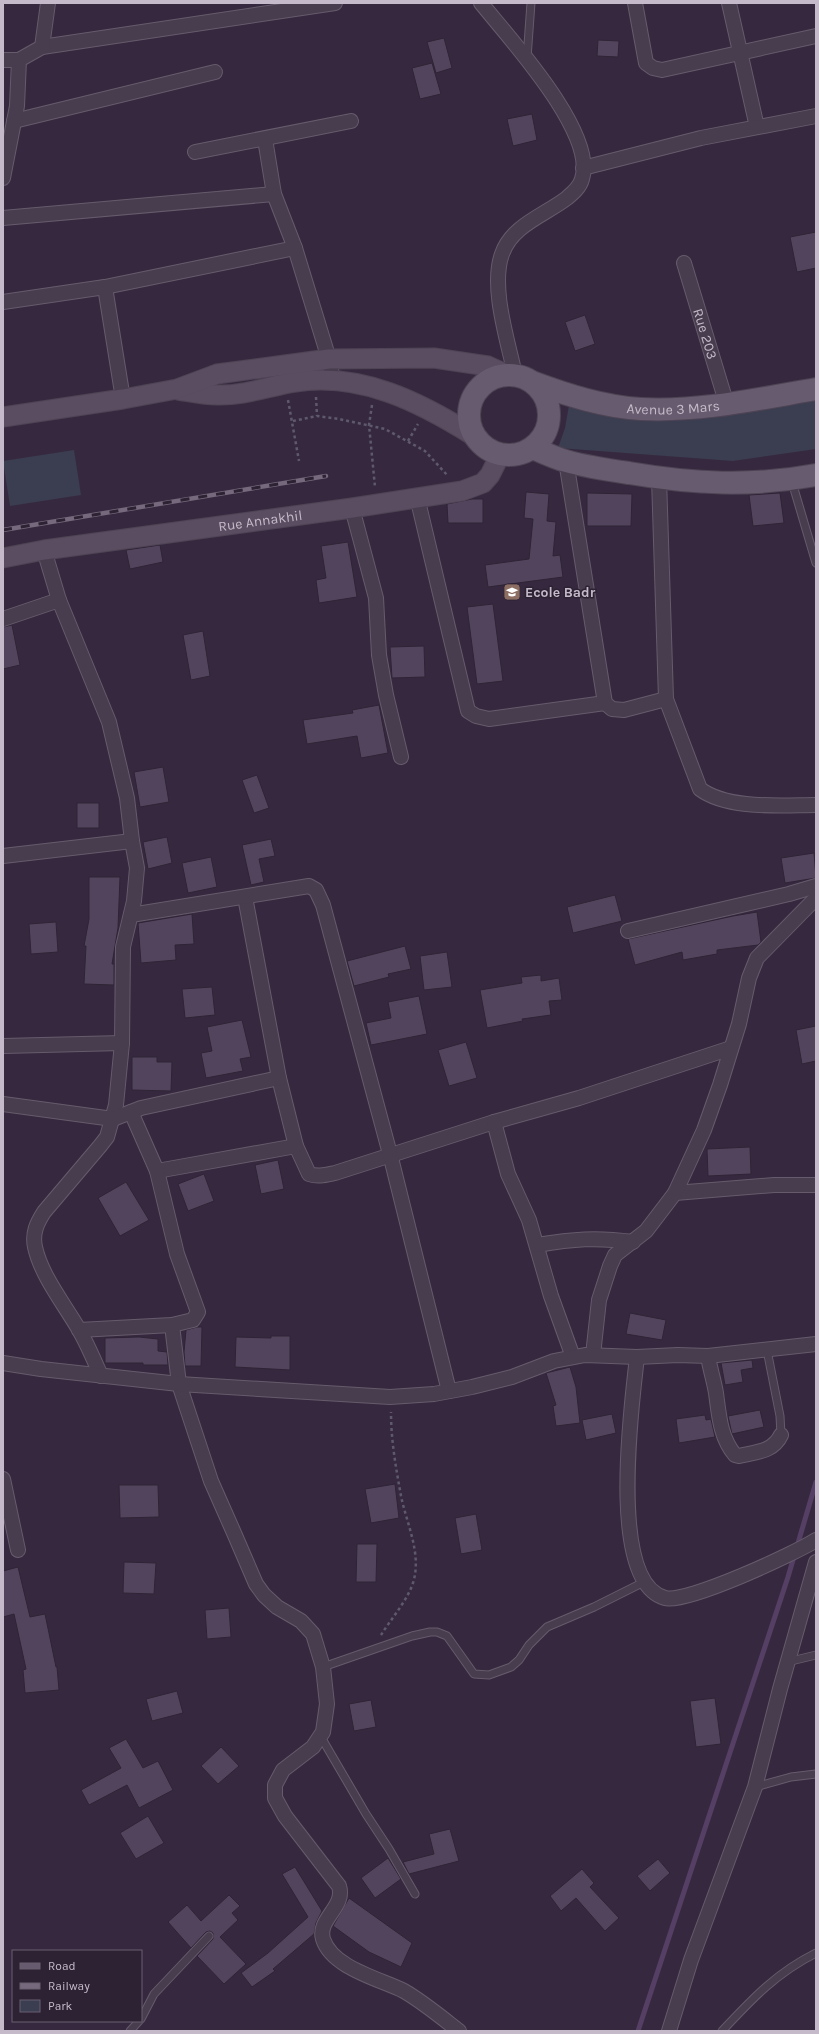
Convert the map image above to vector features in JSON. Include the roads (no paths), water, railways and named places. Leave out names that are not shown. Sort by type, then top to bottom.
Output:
[{"type":"main road","points":[[3,417],[123,400],[177,390],[217,374],[329,359],[434,358],[488,366],[518,377],[540,390],[546,399],[549,410],[549,420],[546,431],[541,440],[532,448],[517,455],[500,455],[491,452],[474,436],[411,401],[361,383],[316,380],[285,384],[270,389],[217,396],[177,390]]},
{"type":"main road","points":[[474,436],[469,423],[469,408],[474,395],[482,384],[494,377],[518,377]]},
{"type":"main road","name":"Avenue 3 Mars","points":[[518,377],[572,397],[641,409],[694,408],[727,405],[816,389]]},
{"type":"main road","points":[[532,448],[566,461],[659,478],[712,484],[792,480],[816,475]]},
{"type":"main road","name":"Rue Annakhil","points":[[3,558],[44,550],[352,508],[462,491],[483,482],[490,475],[500,455]]},
{"type":"street","points":[[42,47],[48,3]]},
{"type":"street","points":[[3,60],[19,60],[42,47],[335,3]]},
{"type":"street","points":[[481,3],[551,91],[569,120],[578,140],[583,168],[582,179],[577,188],[567,198],[524,225],[510,239],[502,252],[497,284],[518,377]]},
{"type":"street","points":[[635,3],[646,63],[653,68],[662,70],[816,36]]},
{"type":"street","points":[[729,3],[757,128]]},
{"type":"street","points":[[3,178],[10,130],[17,106],[19,60]]},
{"type":"street","points":[[10,130],[215,72]]},
{"type":"street","points":[[583,168],[701,138],[816,116]]},
{"type":"street","points":[[195,152],[351,121]]},
{"type":"street","points":[[265,139],[274,194],[295,248],[329,359],[333,380]]},
{"type":"street","points":[[3,218],[274,194]]},
{"type":"street","points":[[3,302],[105,287],[295,248]]},
{"type":"street","name":"Rue 203","points":[[684,263],[727,405]]},
{"type":"street","points":[[105,287],[123,400]]},
{"type":"street","points":[[566,461],[605,703],[612,709],[624,710],[666,699]]},
{"type":"street","points":[[659,478],[666,699],[700,789],[709,796],[749,804],[813,808]]},
{"type":"street","points":[[417,498],[468,711],[476,716],[489,719],[605,703]]},
{"type":"street","points":[[352,508],[376,598],[379,655],[386,695],[401,757]]},
{"type":"street","points":[[44,550],[60,600],[109,722],[127,798],[137,868],[131,915],[123,947],[122,1043],[113,1119],[107,1137],[44,1212],[35,1229],[35,1247],[40,1260],[52,1286],[80,1330],[101,1376]]},
{"type":"street","points":[[3,619],[60,600]]},
{"type":"street","points":[[3,856],[132,841]]},
{"type":"street","points":[[131,915],[309,886],[316,890],[323,905],[390,1154],[449,1391]]},
{"type":"street","points":[[628,930],[789,894],[816,886]]},
{"type":"street","points":[[245,897],[279,1078],[296,1146],[309,1174],[321,1176],[494,1122],[579,1098],[731,1048]]},
{"type":"street","points":[[593,1355],[599,1300],[610,1266],[615,1255],[646,1231],[675,1193],[704,1130],[731,1048],[749,978],[757,958],[816,898]]},
{"type":"street","points":[[3,1046],[122,1043]]},
{"type":"street","points":[[3,1104],[113,1119],[141,1108],[279,1078]]},
{"type":"street","points":[[80,1330],[172,1325],[193,1320],[198,1312],[177,1254],[157,1171],[131,1112]]},
{"type":"street","points":[[494,1122],[508,1174],[529,1220],[552,1296],[573,1357]]},
{"type":"street","points":[[157,1171],[296,1146]]},
{"type":"street","points":[[675,1193],[774,1185],[816,1185]]},
{"type":"street","points":[[537,1245],[570,1239],[596,1238],[633,1242]]},
{"type":"street","points":[[172,1325],[179,1384],[211,1481],[256,1584],[268,1600],[308,1627],[313,1634],[323,1667],[327,1704],[326,1718],[321,1737],[313,1748],[283,1770],[275,1785],[275,1798],[286,1816],[339,1886],[339,1900],[324,1923],[322,1932],[325,1944],[336,1957],[359,1973],[405,1992],[458,2031]]},
{"type":"street","points":[[3,1362],[42,1369],[179,1384],[390,1398],[449,1391],[512,1377],[554,1361],[573,1357],[593,1355],[637,1357],[678,1355],[708,1356],[816,1344]]},
{"type":"street","points":[[708,1356],[715,1391],[718,1417],[727,1442],[735,1455],[739,1456],[767,1450],[774,1446],[781,1435]]},
{"type":"street","points":[[637,1357],[629,1433],[628,1494],[630,1541],[635,1562],[650,1590],[657,1595],[666,1598],[675,1598],[751,1572],[816,1540]]},
{"type":"street","points":[[3,1479],[18,1550]]},
{"type":"street","points":[[669,2031],[691,1960],[755,1787],[787,1662],[816,1562]]},
{"type":"lane","points":[[527,60],[531,3]]},
{"type":"lane","points":[[792,480],[816,563]]},
{"type":"lane","points":[[766,1350],[780,1416],[781,1435]]},
{"type":"lane","points":[[323,1667],[412,1636],[437,1632],[446,1636],[474,1674],[488,1675],[511,1666],[519,1660],[529,1645],[547,1627],[594,1607],[646,1581]]},
{"type":"lane","points":[[787,1662],[816,1655]]},
{"type":"lane","points":[[321,1737],[366,1814],[389,1849],[414,1894]]},
{"type":"lane","points":[[755,1787],[791,1777],[816,1774]]},
{"type":"lane","points":[[142,2016],[154,1994],[209,1936]]},
{"type":"lane","points":[[722,2031],[762,1988],[799,1962],[816,1953]]},
{"type":"lane","points":[[130,2031],[138,2022]]},
{"type":"waterway","points":[[638,2031],[788,1577],[816,1482]]},
{"type":"railway","points":[[3,530],[326,476]]},
{"type":"place","name":"Ecole Badr","points":[[512,592]]}]
